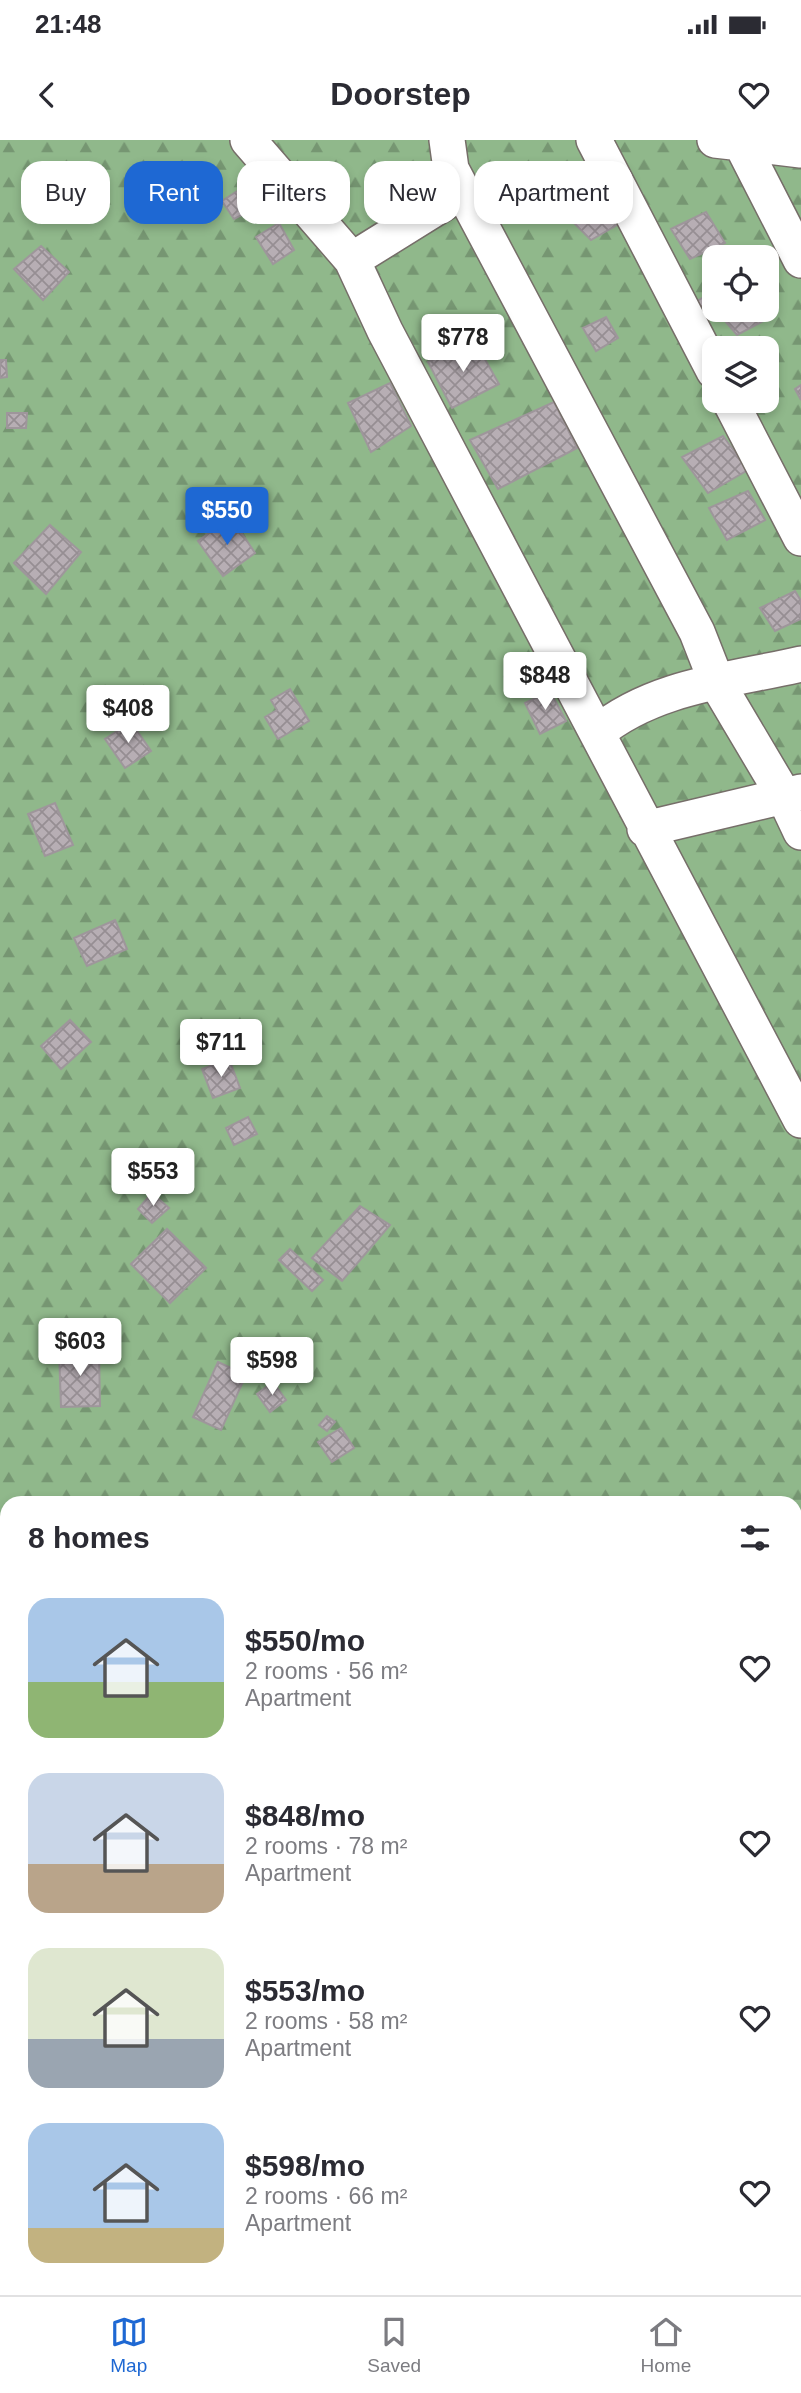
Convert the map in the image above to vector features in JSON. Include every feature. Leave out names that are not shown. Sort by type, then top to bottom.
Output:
[{"type":"street","points":[[248,140],[352,260],[385,331],[645,829],[801,1120]]},
{"type":"street","points":[[447,140],[450,169],[697,632],[717,683],[792,794],[801,832]]},
{"type":"street","points":[[594,140],[702,348]]},
{"type":"street","points":[[728,142],[801,150]]},
{"type":"street","points":[[728,142],[801,260]]},
{"type":"street","points":[[352,260],[463,191]]},
{"type":"street","points":[[736,413],[801,538]]},
{"type":"street","points":[[597,733],[616,717],[641,703],[801,664]]},
{"type":"street","points":[[645,829],[792,794]]},
{"type":"green space","points":[[0,140],[801,140],[801,1496],[0,1496]]},
{"type":"building","points":[[237,191],[237,217],[234,219],[223,200]]},
{"type":"building","points":[[706,212],[725,243],[702,245],[702,254],[690,259],[671,229]]},
{"type":"building","points":[[280,224],[294,250],[273,264],[256,237]]},
{"type":"building","points":[[575,224],[617,225],[591,240]]},
{"type":"building","points":[[41,246],[69,272],[43,300],[14,269]]},
{"type":"building","points":[[702,298],[702,316],[694,303]]},
{"type":"building","points":[[606,317],[618,338],[596,351],[583,328]]},
{"type":"building","points":[[726,322],[761,322],[737,335]]},
{"type":"building","points":[[474,340],[499,384],[452,408],[428,362]]},
{"type":"building","points":[[0,360],[6,360],[7,377],[0,378]]},
{"type":"building","points":[[390,383],[411,426],[371,452],[348,403]]},
{"type":"building","points":[[801,385],[801,400],[795,389]]},
{"type":"building","points":[[554,402],[577,448],[498,489],[470,440]]},
{"type":"building","points":[[7,413],[27,413],[26,428],[7,428]]},
{"type":"building","points":[[723,436],[748,470],[708,493],[682,457]]},
{"type":"building","points":[[748,491],[765,520],[727,540],[709,508]]},
{"type":"building","points":[[231,517],[255,553],[223,576],[198,541]]},
{"type":"building","points":[[50,525],[81,552],[46,594],[14,563]]},
{"type":"building","points":[[795,591],[801,601],[801,619],[775,631],[760,608]]},
{"type":"building","points":[[290,689],[309,721],[278,739],[265,717],[277,710],[271,700]]},
{"type":"building","points":[[550,691],[566,721],[540,734],[525,703]]},
{"type":"building","points":[[131,722],[151,751],[125,768],[105,739]]},
{"type":"building","points":[[55,803],[73,845],[45,856],[28,814]]},
{"type":"building","points":[[115,920],[127,949],[87,966],[74,938]]},
{"type":"building","points":[[70,1020],[91,1042],[61,1069],[41,1046]]},
{"type":"building","points":[[229,1059],[240,1088],[213,1098],[202,1069]]},
{"type":"building","points":[[248,1117],[257,1134],[234,1145],[226,1128]]},
{"type":"building","points":[[152,1193],[169,1208],[152,1223],[138,1209]]},
{"type":"building","points":[[360,1206],[390,1225],[342,1281],[312,1258]]},
{"type":"building","points":[[167,1229],[206,1268],[170,1303],[131,1264]]},
{"type":"building","points":[[290,1249],[323,1280],[312,1291],[279,1260]]},
{"type":"building","points":[[272,1346],[296,1351],[292,1370],[268,1365]]},
{"type":"building","points":[[99,1349],[100,1406],[61,1407],[59,1350]]},
{"type":"building","points":[[218,1362],[246,1375],[221,1430],[193,1417]]},
{"type":"building","points":[[273,1382],[286,1400],[270,1412],[257,1394]]},
{"type":"building","points":[[327,1416],[335,1422],[327,1431],[319,1425]]},
{"type":"building","points":[[341,1428],[354,1448],[332,1462],[318,1442]]}]
